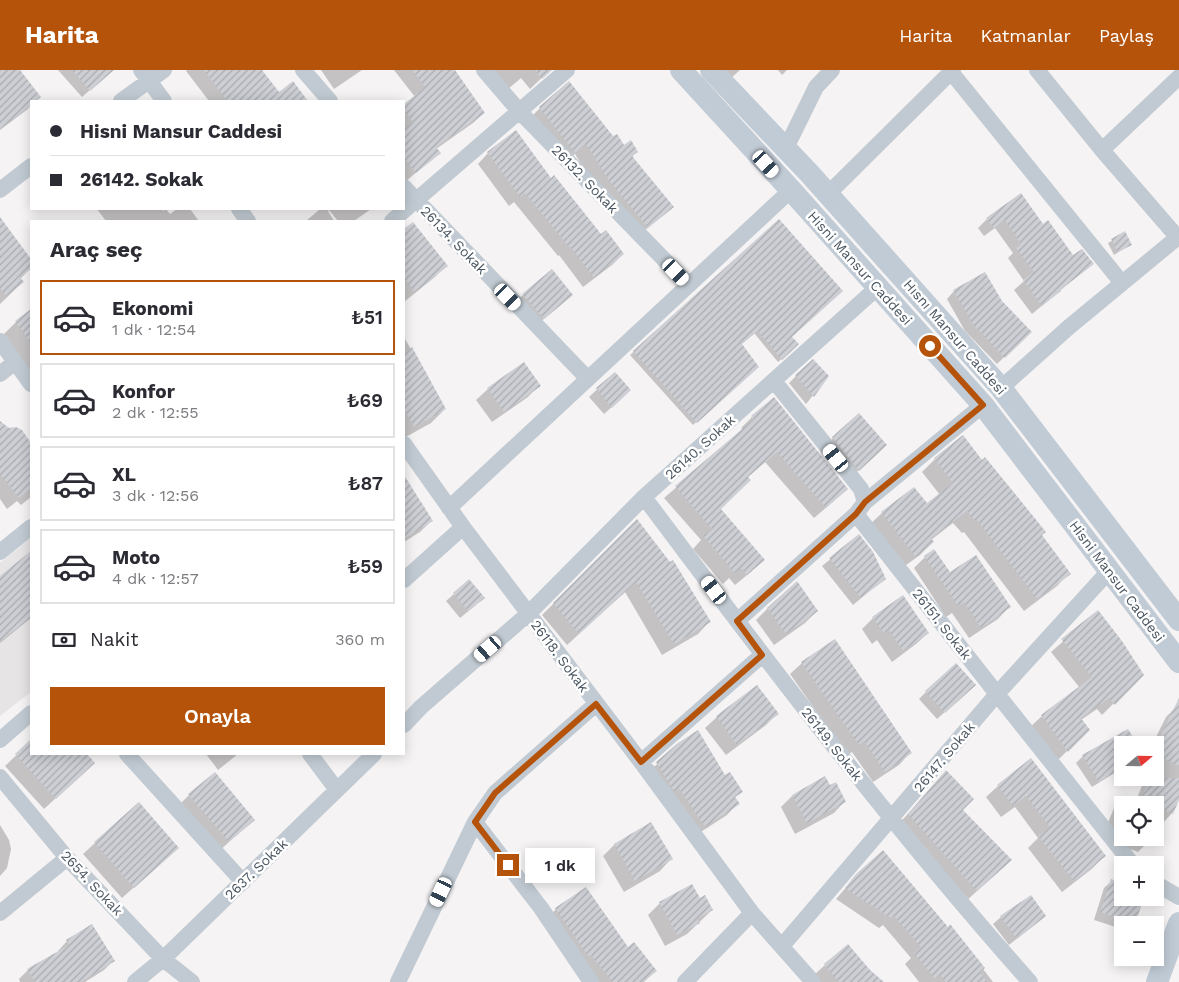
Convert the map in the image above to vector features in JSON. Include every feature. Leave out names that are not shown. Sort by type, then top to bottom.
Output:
[{"type":"main road","name":"Hisni Mansur Caddesi","points":[[680,70],[791,190],[983,405],[1179,662]]},
{"type":"main road","name":"Hısnı Mansur Caddesi","points":[[711,70],[828,194],[1001,388],[1179,620]]},
{"type":"main road","points":[[1157,982],[1179,923]]},
{"type":"street","points":[[122,100],[145,76],[164,70]]},
{"type":"street","points":[[303,70],[329,100]]},
{"type":"street","name":"26132. Sokak","points":[[484,70],[519,111],[689,286]]},
{"type":"street","points":[[393,220],[567,70]]},
{"type":"street","points":[[785,147],[816,87],[832,70]]},
{"type":"street","points":[[1001,388],[1068,327],[1178,238],[1102,150],[1037,70]]},
{"type":"street","points":[[828,194],[952,71],[1122,283]]},
{"type":"street","points":[[145,76],[163,100]]},
{"type":"street","points":[[1102,150],[1179,77]]},
{"type":"street","points":[[0,190],[30,167]]},
{"type":"street","name":"26134. Sokak","points":[[405,188],[588,379]]},
{"type":"street","points":[[449,508],[791,190]]},
{"type":"street","name":"26140. Sokak","points":[[528,614],[644,497],[878,287]]},
{"type":"street","points":[[0,342],[30,383]]},
{"type":"street","points":[[0,374],[15,362]]},
{"type":"street","name":"26151. Sokak","points":[[774,381],[862,489],[861,508],[997,694],[1125,856]]},
{"type":"street","points":[[737,621],[861,508],[983,405]]},
{"type":"street","name":"26118. Sokak","points":[[405,445],[463,527],[641,762],[752,913],[813,982]]},
{"type":"street","name":"26149. Sokak","points":[[644,497],[762,655],[891,819],[973,918],[1030,982]]},
{"type":"street","points":[[405,579],[463,527]]},
{"type":"street","points":[[0,552],[30,528]]},
{"type":"street","name":"26147. Sokak","points":[[782,946],[997,694],[1109,571]]},
{"type":"street","points":[[405,724],[421,707],[528,614]]},
{"type":"street","points":[[641,762],[762,655]]},
{"type":"street","points":[[398,982],[475,822],[495,793],[596,704]]},
{"type":"street","points":[[0,740],[30,714]]},
{"type":"street","points":[[128,755],[243,882]]},
{"type":"street","points":[[311,755],[337,790]]},
{"type":"street","name":"2637. Sokak","points":[[135,982],[163,959],[373,755]]},
{"type":"street","name":"2654. Sokak","points":[[0,777],[68,858],[163,959],[192,982]]},
{"type":"street","points":[[475,822],[541,908],[591,982]]},
{"type":"street","points":[[0,913],[68,858]]},
{"type":"street","points":[[1164,888],[1179,897]]},
{"type":"street","points":[[685,982],[752,913]]},
{"type":"shaded area","points":[[30,539],[30,693],[0,716],[0,563]]},
{"type":"building","points":[[0,70],[20,70],[41,97],[37,100],[30,100],[30,106],[0,129]]},
{"type":"building","points":[[72,70],[114,70],[90,91]]},
{"type":"building","points":[[204,70],[262,70],[279,92],[293,81],[307,100],[226,100]]},
{"type":"building","points":[[412,70],[455,70],[485,113],[436,147],[441,153],[416,173],[405,159],[405,128],[413,122],[405,111],[405,103],[425,87]]},
{"type":"building","points":[[535,70],[552,70],[542,79]]},
{"type":"building","points":[[569,81],[613,136],[617,134],[624,145],[631,140],[638,152],[632,156],[674,207],[648,228],[608,179],[586,144],[575,153],[539,107]]},
{"type":"building","points":[[516,130],[551,178],[554,175],[601,234],[606,230],[624,254],[594,278],[570,246],[525,193],[520,197],[487,152]]},
{"type":"building","points":[[1021,193],[1043,224],[1048,220],[1073,255],[1082,249],[1094,264],[1042,306],[1023,280],[1034,272],[1016,248],[1021,244],[1005,220],[994,228],[986,218]]},
{"type":"building","points":[[0,217],[30,258],[30,270],[20,277],[24,282],[6,296],[0,288]]},
{"type":"building","points":[[779,219],[843,291],[792,337],[799,344],[782,360],[758,331],[742,344],[759,367],[697,423],[633,351]]},
{"type":"building","points":[[413,222],[448,266],[415,292],[405,279],[405,228]]},
{"type":"building","points":[[1125,231],[1132,245],[1118,252],[1111,239]]},
{"type":"building","points":[[552,269],[573,295],[544,319],[522,294]]},
{"type":"building","points":[[985,272],[1002,301],[1032,332],[1005,358],[973,324],[953,290]]},
{"type":"building","points":[[30,310],[30,342],[15,321]]},
{"type":"building","points":[[412,347],[446,409],[414,427],[405,411],[405,353]]},
{"type":"building","points":[[813,359],[829,376],[814,397],[795,375]]},
{"type":"building","points":[[524,362],[541,386],[504,412],[487,388]]},
{"type":"building","points":[[615,372],[631,390],[612,408],[596,388]]},
{"type":"building","points":[[774,397],[848,489],[826,508],[777,452],[748,477],[751,480],[721,509],[765,560],[747,575],[741,568],[735,573],[703,536],[712,529],[675,486],[754,419],[751,416]]},
{"type":"building","points":[[859,413],[887,445],[859,471],[832,437]]},
{"type":"building","points":[[0,421],[9,428],[16,427],[22,430],[30,442],[30,490],[19,498],[0,474]]},
{"type":"building","points":[[963,435],[982,460],[985,457],[1046,532],[1042,535],[1071,574],[1037,599],[977,520],[975,521],[967,511],[931,538],[934,542],[916,557],[881,512],[914,487],[927,503],[953,483],[934,458]]},
{"type":"building","points":[[405,477],[433,521],[405,538]]},
{"type":"building","points":[[637,519],[670,562],[673,560],[711,622],[674,644],[636,582],[579,634],[553,603]]},
{"type":"building","points":[[859,534],[873,552],[886,579],[861,598],[829,558]]},
{"type":"building","points":[[934,549],[950,572],[976,555],[1011,607],[981,628],[964,602],[958,606],[924,556]]},
{"type":"building","points":[[30,552],[30,618],[0,642],[0,576]]},
{"type":"building","points":[[469,579],[485,598],[468,611],[453,593]]},
{"type":"building","points":[[797,581],[818,611],[786,634],[767,608]]},
{"type":"building","points":[[903,595],[929,633],[903,651],[889,630],[884,633],[872,617]]},
{"type":"building","points":[[1098,610],[1122,641],[1144,675],[1115,705],[1109,698],[1081,718],[1090,730],[1068,752],[1041,715],[1092,677],[1061,639]]},
{"type":"building","points":[[835,639],[912,753],[885,772],[864,741],[859,745],[801,662]]},
{"type":"building","points":[[956,663],[976,685],[945,713],[925,691]]},
{"type":"building","points":[[757,685],[779,714],[737,745],[716,716]]},
{"type":"building","points":[[1179,698],[1179,766],[1164,758],[1164,736],[1160,736]]},
{"type":"building","points":[[1128,729],[1132,736],[1116,736]]},
{"type":"building","points":[[698,730],[725,775],[730,772],[743,792],[735,797],[740,804],[705,827],[679,788],[674,791],[656,762],[678,743]]},
{"type":"building","points":[[1114,737],[1114,772],[1099,782],[1082,755]]},
{"type":"building","points":[[30,740],[30,755],[88,755],[95,763],[56,799],[15,754]]},
{"type":"building","points":[[1031,758],[1106,856],[1074,881],[1038,836],[1050,827],[1026,796],[1013,806],[997,785]]},
{"type":"building","points":[[946,770],[974,799],[963,810],[1012,860],[977,891],[908,814]]},
{"type":"building","points":[[215,772],[255,820],[229,842],[188,794]]},
{"type":"building","points":[[825,776],[830,785],[836,782],[846,802],[807,823],[792,795]]},
{"type":"building","points":[[1164,778],[1179,778],[1179,800],[1173,814],[1164,810],[1164,796],[1142,796],[1146,786],[1164,786]]},
{"type":"building","points":[[139,802],[179,848],[134,888],[94,842]]},
{"type":"building","points":[[651,822],[673,859],[635,881],[614,844]]},
{"type":"building","points":[[883,850],[948,927],[950,924],[985,968],[980,972],[987,982],[946,982],[940,975],[935,979],[914,953],[921,947],[894,916],[891,918],[845,888],[856,874]]},
{"type":"building","points":[[1111,879],[1114,880],[1114,906],[1141,906],[1138,916],[1114,917],[1100,912]]},
{"type":"building","points":[[692,884],[700,898],[705,895],[713,910],[697,919],[700,923],[677,935],[659,902]]},
{"type":"building","points":[[586,887],[628,947],[634,942],[657,971],[643,982],[613,982],[591,955],[588,956],[555,908]]},
{"type":"building","points":[[1031,895],[1046,916],[1017,939],[1000,916]]},
{"type":"building","points":[[92,924],[115,961],[81,982],[35,982],[27,969],[69,945],[66,940]]},
{"type":"building","points":[[848,944],[870,970],[884,982],[839,982],[824,964]]},
{"type":"route","points":[[508,865],[475,822],[495,793],[596,704],[641,762],[762,655],[737,621],[856,514],[865,502],[983,405],[930,346]]}]
